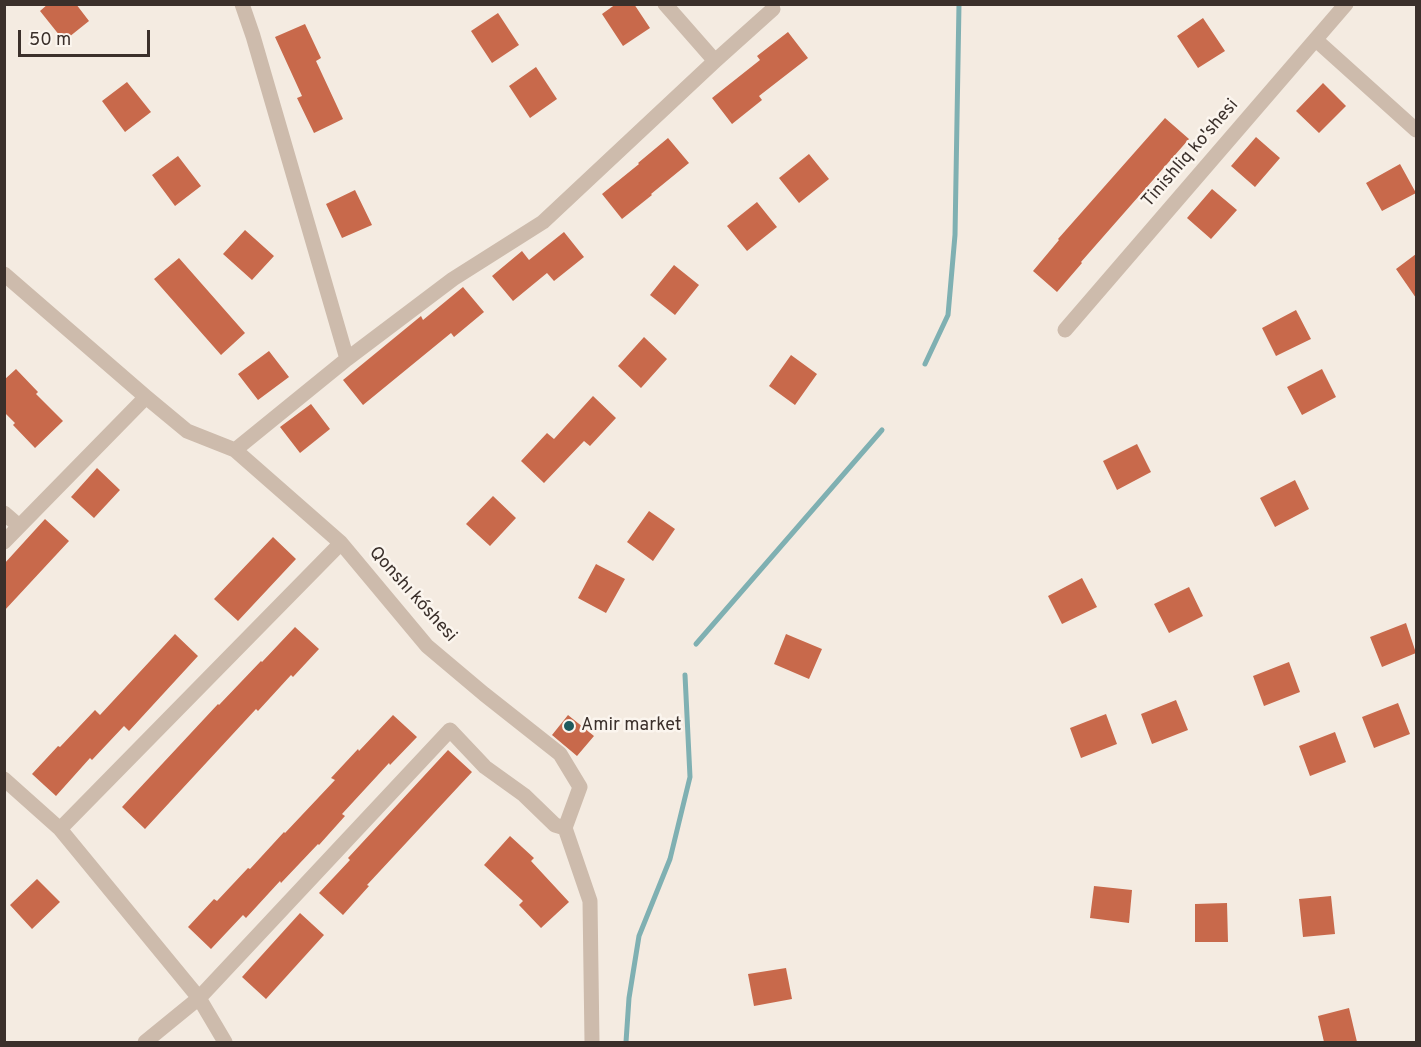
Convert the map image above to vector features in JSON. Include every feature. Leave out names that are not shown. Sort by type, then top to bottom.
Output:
[{"type":"street","points":[[242,4],[347,359]]},
{"type":"street","points":[[665,4],[715,61]]},
{"type":"street","name":"Tinishliq ko'shesi","points":[[1065,330],[1346,4]]},
{"type":"street","points":[[235,450],[347,359],[453,279],[543,222],[773,9]]},
{"type":"street","points":[[1316,40],[1416,130]]},
{"type":"street","name":"Qonshı kóshesi","points":[[4,274],[187,431],[235,450],[341,543],[428,646],[560,754],[580,787],[566,828]]},
{"type":"street","points":[[4,542],[146,398]]},
{"type":"street","points":[[4,513],[20,526]]},
{"type":"street","points":[[60,829],[341,543]]},
{"type":"street","points":[[145,1042],[199,998],[450,729],[486,767],[524,795],[555,825],[566,828],[590,901],[592,1042]]},
{"type":"street","points":[[4,780],[60,829],[199,998],[225,1042]]},
{"type":"building","points":[[48,4],[76,4],[89,21],[64,41],[40,11]]},
{"type":"building","points":[[616,4],[634,4],[650,28],[623,46],[602,14]]},
{"type":"building","points":[[498,13],[519,45],[492,63],[471,31]]},
{"type":"building","points":[[1203,18],[1225,51],[1198,68],[1177,36]]},
{"type":"building","points":[[305,24],[321,58],[316,61],[343,119],[314,133],[297,98],[302,96],[275,37]]},
{"type":"building","points":[[788,32],[808,58],[759,96],[762,100],[732,124],[712,98],[760,60],[757,56]]},
{"type":"building","points":[[536,67],[557,99],[530,118],[509,86]]},
{"type":"building","points":[[127,82],[151,112],[125,132],[102,101]]},
{"type":"building","points":[[1323,83],[1346,106],[1319,133],[1296,111]]},
{"type":"building","points":[[1165,118],[1189,139],[1057,292],[1033,271],[1058,239]]},
{"type":"building","points":[[1256,137],[1280,158],[1255,187],[1231,166]]},
{"type":"building","points":[[668,138],[689,163],[622,219],[602,194]]},
{"type":"building","points":[[809,154],[829,179],[799,203],[779,178]]},
{"type":"building","points":[[178,156],[201,186],[175,206],[152,175]]},
{"type":"building","points":[[1400,164],[1416,193],[1382,211],[1366,183]]},
{"type":"building","points":[[1212,189],[1237,210],[1211,239],[1187,218]]},
{"type":"building","points":[[355,190],[372,225],[342,238],[326,204]]},
{"type":"building","points":[[757,202],[777,227],[747,251],[727,226]]},
{"type":"building","points":[[245,230],[274,256],[252,280],[223,254]]},
{"type":"building","points":[[564,232],[584,257],[554,281],[547,273],[513,301],[492,276],[522,251],[529,260]]},
{"type":"building","points":[[1416,254],[1416,298],[1396,269]]},
{"type":"building","points":[[179,258],[245,333],[221,355],[154,279]]},
{"type":"building","points":[[674,265],[699,285],[675,315],[650,295]]},
{"type":"building","points":[[463,287],[484,312],[454,337],[451,333],[363,405],[343,380],[421,316],[423,320]]},
{"type":"building","points":[[1296,310],[1311,339],[1276,356],[1262,328]]},
{"type":"building","points":[[644,337],[667,359],[641,388],[618,366]]},
{"type":"building","points":[[269,351],[289,377],[258,400],[238,374]]},
{"type":"building","points":[[791,355],[817,374],[795,405],[769,386]]},
{"type":"building","points":[[16,369],[38,392],[36,394],[63,421],[35,448],[4,412],[4,380]]},
{"type":"building","points":[[1322,369],[1336,397],[1302,415],[1287,387]]},
{"type":"building","points":[[593,396],[616,418],[590,446],[584,441],[544,483],[521,461],[547,433],[554,439]]},
{"type":"building","points":[[311,404],[330,429],[300,453],[280,427]]},
{"type":"building","points":[[1137,444],[1151,472],[1117,490],[1103,461]]},
{"type":"building","points":[[97,468],[120,490],[94,518],[71,497]]},
{"type":"building","points":[[1295,480],[1309,509],[1275,527],[1260,498]]},
{"type":"building","points":[[493,496],[516,518],[490,546],[466,524]]},
{"type":"building","points":[[649,511],[675,529],[653,561],[627,542]]},
{"type":"building","points":[[45,519],[69,541],[4,611],[4,564]]},
{"type":"building","points":[[273,537],[296,559],[238,621],[214,599]]},
{"type":"building","points":[[596,564],[625,579],[606,613],[578,598]]},
{"type":"building","points":[[1082,578],[1097,607],[1062,624],[1048,596]]},
{"type":"building","points":[[1189,587],[1203,616],[1169,633],[1154,604]]},
{"type":"building","points":[[1406,623],[1416,653],[1382,667],[1370,637]]},
{"type":"building","points":[[295,627],[319,649],[258,711],[256,709],[145,829],[122,807],[218,704]]},
{"type":"building","points":[[175,634],[198,656],[129,731],[124,726],[92,760],[90,758],[56,796],[32,774],[95,710],[100,715]]},
{"type":"building","points":[[786,634],[822,649],[809,679],[774,664]]},
{"type":"building","points":[[1289,662],[1300,692],[1264,706],[1253,676]]},
{"type":"building","points":[[1176,700],[1188,730],[1152,744],[1141,714]]},
{"type":"building","points":[[1398,703],[1410,734],[1374,748],[1362,717]]},
{"type":"building","points":[[1106,714],[1117,744],[1081,758],[1070,728]]},
{"type":"building","points":[[393,715],[417,737],[390,765],[389,763],[342,814],[345,816],[319,845],[281,883],[280,881],[246,918],[243,915],[211,949],[188,927],[214,899],[217,901],[285,833],[335,780],[331,778]]},
{"type":"building","points":[[568,715],[594,736],[577,756],[552,735]]},
{"type":"building","points":[[1335,732],[1346,762],[1310,776],[1299,746]]},
{"type":"building","points":[[448,750],[472,772],[367,885],[369,886],[343,915],[319,893],[350,860],[348,858]]},
{"type":"building","points":[[510,836],[534,858],[531,861],[569,902],[541,928],[519,905],[523,901],[484,865]]},
{"type":"building","points":[[37,879],[60,902],[32,929],[10,905]]},
{"type":"building","points":[[1094,886],[1132,890],[1129,923],[1090,918]]},
{"type":"building","points":[[1331,896],[1335,934],[1303,937],[1299,899]]},
{"type":"building","points":[[1227,903],[1228,942],[1195,942],[1195,904]]},
{"type":"building","points":[[300,913],[324,935],[266,999],[242,977]]},
{"type":"building","points":[[786,968],[792,999],[754,1006],[748,974]]},
{"type":"building","points":[[1349,1008],[1357,1042],[1324,1042],[1318,1016]]},
{"type":"waterway","points":[[925,364],[948,315],[955,235],[959,4]]},
{"type":"waterway","points":[[696,644],[882,430]]},
{"type":"waterway","points":[[626,1042],[629,998],[639,936],[670,859],[690,777],[685,675]]},
{"type":"place","name":"Amir market","points":[[569,726]]}]
